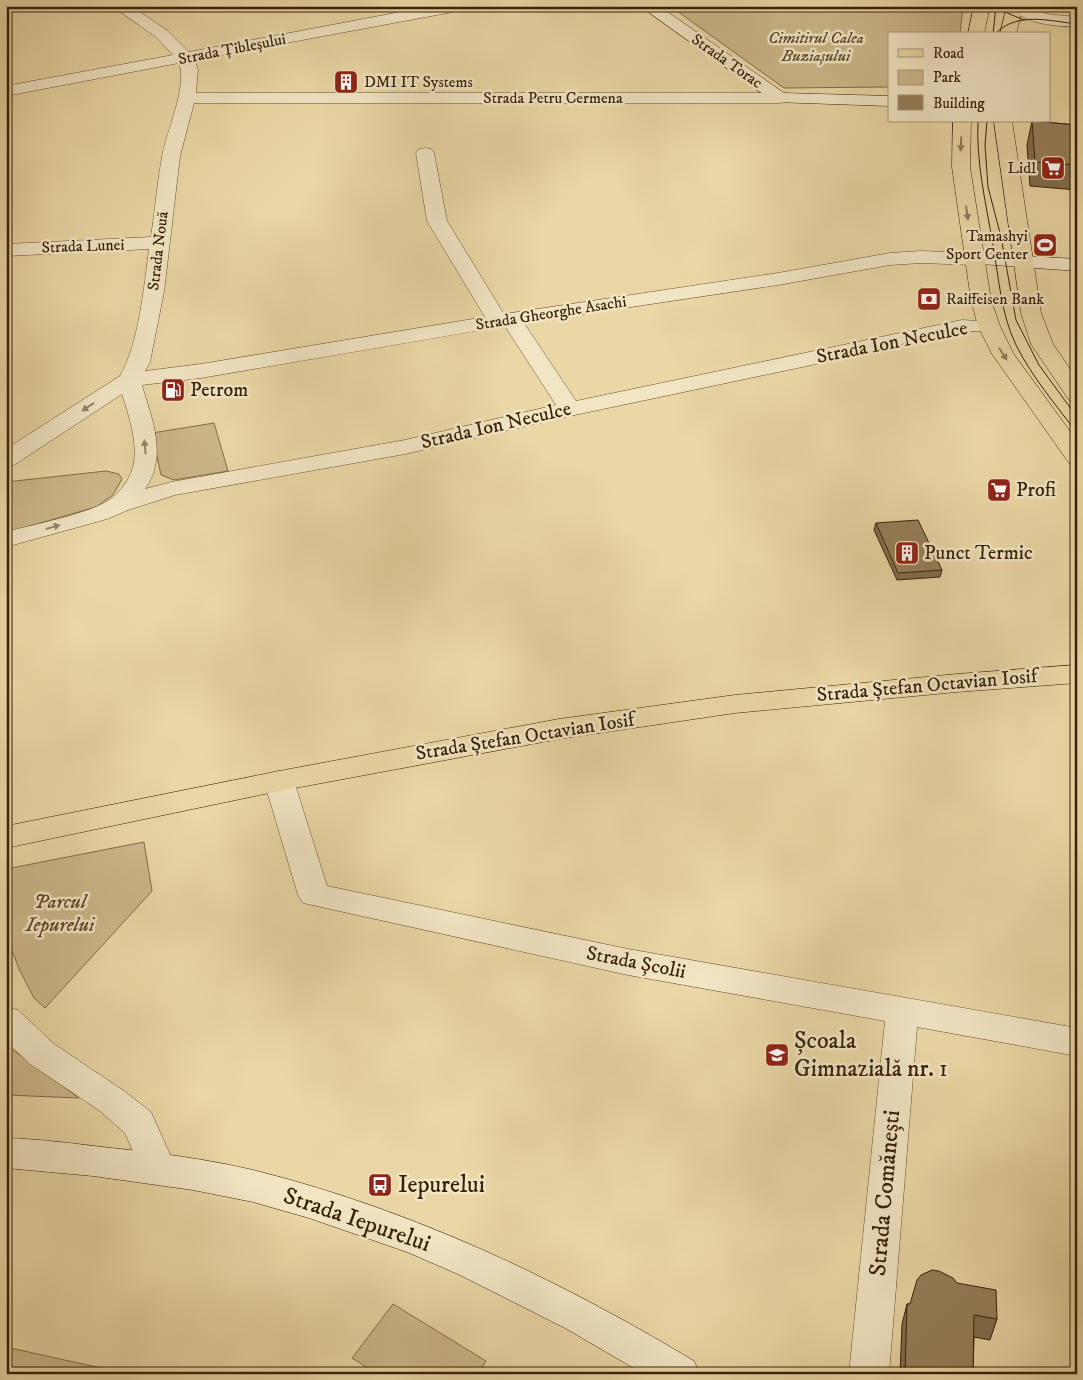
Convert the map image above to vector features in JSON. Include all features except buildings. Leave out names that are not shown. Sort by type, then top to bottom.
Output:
[{"type":"main road","points":[[1009,32],[1017,6]]},
{"type":"main road","points":[[976,32],[982,9]]},
{"type":"main road","points":[[962,122],[961,167],[980,300],[988,326],[1003,354],[1077,458]]},
{"type":"main road","points":[[1003,122],[1023,262],[1035,327],[1052,362],[1077,395]]},
{"type":"main road","name":"Strada Ștefan Octavian Iosif","points":[[1050,675],[1077,656]]},
{"type":"main road","name":"Strada Ștefan Octavian Iosif","points":[[6,837],[279,781],[559,729],[735,704],[1077,674]]},
{"type":"street","points":[[120,6],[162,34],[185,58]]},
{"type":"street","name":"Strada Țibleșului","points":[[6,90],[185,58],[413,10],[458,6]]},
{"type":"street","name":"Strada Torac","points":[[648,6],[780,98]]},
{"type":"street","points":[[1017,6],[1044,18],[1077,22]]},
{"type":"street","name":"Strada Nouă","points":[[129,380],[139,362],[154,292],[170,156],[187,98],[190,70],[185,58]]},
{"type":"street","name":"Strada Petru Cermena","points":[[187,98],[780,98],[888,101]]},
{"type":"street","points":[[425,154],[437,220],[505,320],[570,409]]},
{"type":"street","name":"Strada Lunei","points":[[6,250],[159,244]]},
{"type":"street","name":"Strada Gheorghe Asachi","points":[[129,380],[201,371],[505,320],[778,279],[890,259],[921,257],[1077,265]]},
{"type":"street","name":"Strada Ion Neculce","points":[[6,540],[98,514],[119,505],[171,489],[405,447],[570,409],[962,326],[988,326]]},
{"type":"street","points":[[6,460],[129,380],[143,432],[146,462],[136,487],[119,505]]},
{"type":"street","points":[[143,473],[149,482],[171,489]]},
{"type":"street","name":"Strada Școlii","points":[[279,781],[314,895],[628,962],[1077,1042]]},
{"type":"street","name":"Strada Comănești","points":[[869,1374],[902,1012]]},
{"type":"street","points":[[6,1020],[42,1054],[112,1101],[139,1123],[158,1168]]},
{"type":"street","name":"Strada Iepurelui","points":[[6,1153],[158,1168],[252,1185],[358,1217],[423,1241],[502,1276],[573,1312],[680,1374]]},
{"type":"green space","name":"Cimitirul Calea Buziașului","points":[[670,6],[963,6],[960,32],[888,32],[888,87],[784,88]]},
{"type":"green space","points":[[214,423],[228,471],[174,480],[161,475],[152,433]]},
{"type":"green space","points":[[106,471],[119,474],[122,479],[113,495],[96,507],[6,533],[6,482]]},
{"type":"green space","name":"Parcul Iepurelui","points":[[144,842],[152,891],[45,1008],[34,998],[19,969],[6,934],[6,869]]},
{"type":"green space","points":[[6,1045],[79,1098],[6,1095]]},
{"type":"green space","points":[[393,1304],[486,1361],[478,1374],[377,1374],[352,1358]]},
{"type":"green space","points":[[6,1347],[119,1372],[118,1374],[6,1374]]},
{"type":"tram line","points":[[993,32],[996,6]]},
{"type":"tram line","points":[[998,6],[1005,12],[1024,20]]},
{"type":"tram line","points":[[1024,20],[1034,19],[1077,24]]},
{"type":"tram line","points":[[998,32],[1013,22],[1024,20]]},
{"type":"tram line","points":[[978,122],[982,183],[1007,321],[1016,345],[1029,368],[1077,433]]},
{"type":"tram line","points":[[987,122],[985,145],[988,187],[1001,237],[1016,320],[1039,365],[1077,417]]},
{"type":"place","name":"DMI IT Systems","points":[[346,82]]},
{"type":"place","name":"Lidl","points":[[1053,168]]},
{"type":"place","name":"Tamashyi Sport Center","points":[[1045,245]]},
{"type":"place","name":"Raiffeisen Bank","points":[[929,299]]},
{"type":"place","name":"Petrom","points":[[173,390]]},
{"type":"place","name":"Profi","points":[[999,490]]},
{"type":"place","name":"Punct Termic","points":[[907,553]]},
{"type":"place","name":"Școala Gimnazială nr. 1","points":[[777,1055]]},
{"type":"place","name":"Iepurelui","points":[[380,1185]]}]
